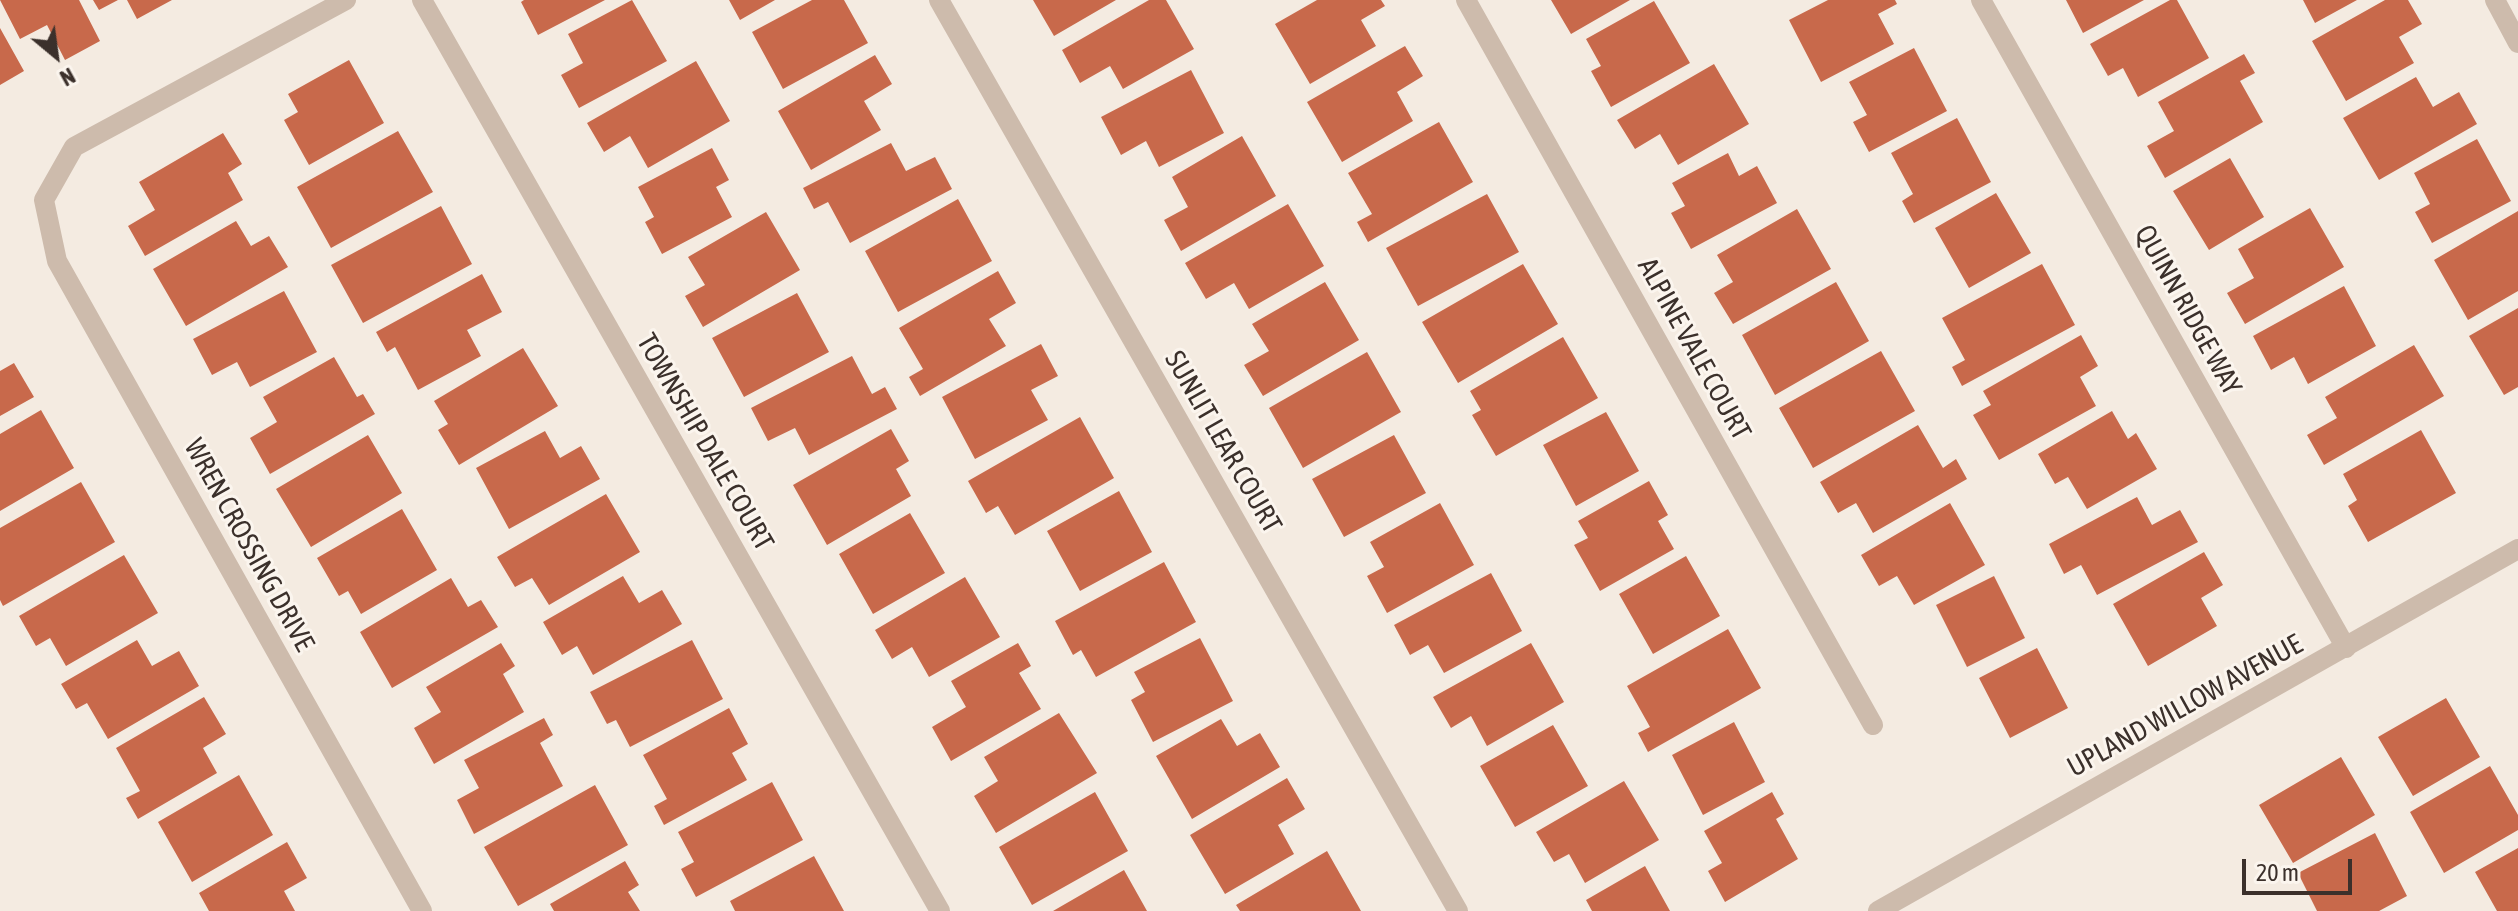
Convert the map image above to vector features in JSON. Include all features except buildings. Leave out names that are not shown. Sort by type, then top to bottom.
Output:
[{"type":"street","name":"WREN CROSSING DRIVE","points":[[346,0],[74,147],[44,200],[57,261],[422,911]]},
{"type":"street","name":"TOWNSHIP DALE COURT","points":[[422,0],[940,911]]},
{"type":"street","name":"SUNLIT LEAR COURT","points":[[939,0],[1458,911]]},
{"type":"street","name":"ALPINE VALE COURT","points":[[1466,0],[1873,725]]},
{"type":"street","name":"QUINN RIDGE WAY","points":[[1981,0],[2346,648]]},
{"type":"street","points":[[2495,0],[2518,43]]},
{"type":"street","name":"UPLAND WILLOW AVENUE","points":[[1878,911],[2518,549]]}]
